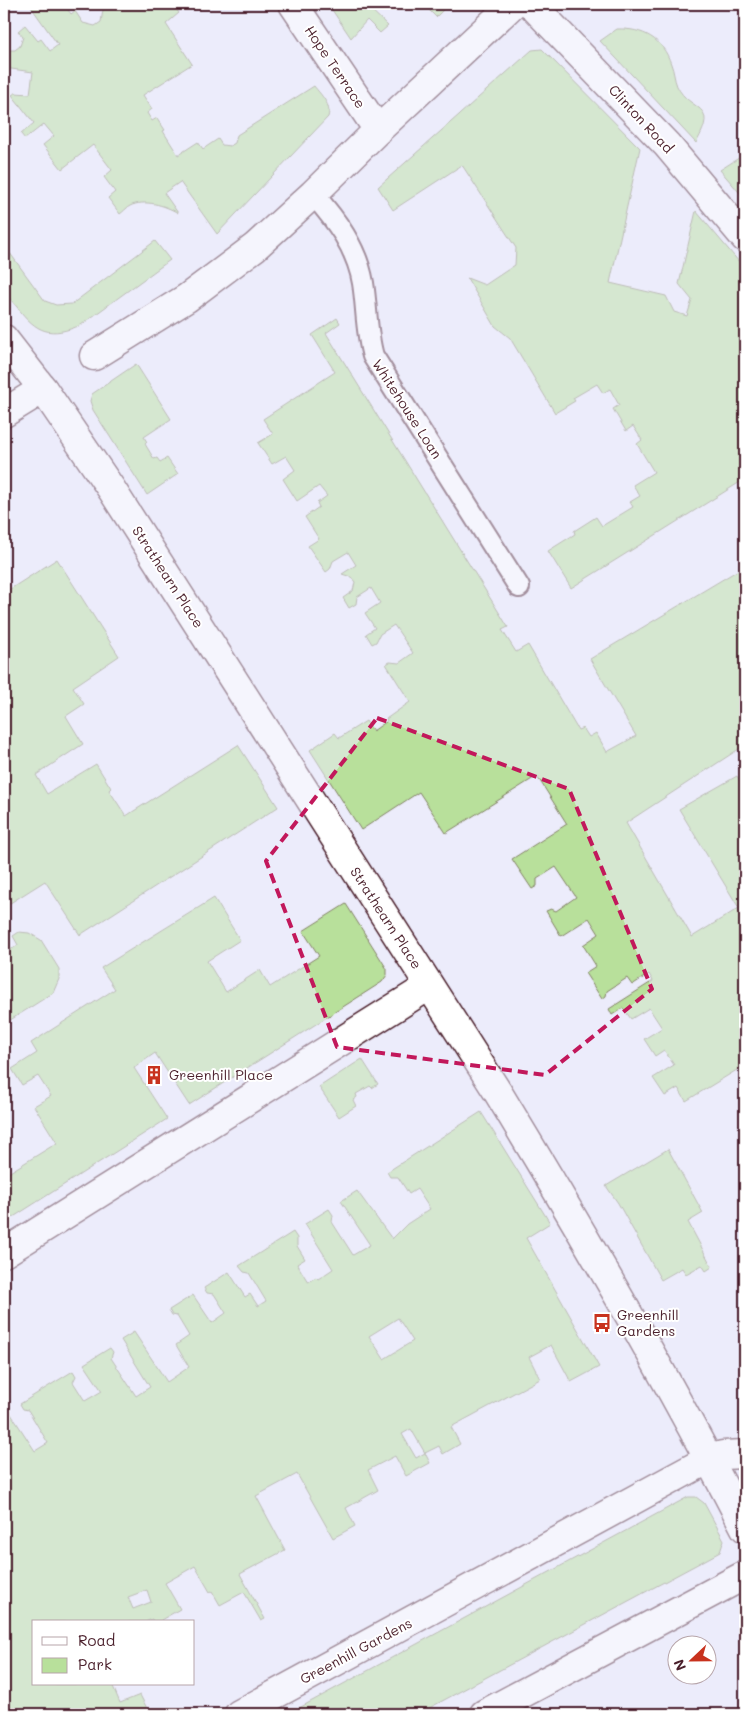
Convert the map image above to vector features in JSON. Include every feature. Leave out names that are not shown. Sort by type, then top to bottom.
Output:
[{"type":"street","name":"Hope Terrace","points":[[293,4],[378,130]]},
{"type":"street","points":[[94,356],[187,298],[255,247],[314,194],[378,130],[513,4]]},
{"type":"street","name":"Clinton Road","points":[[531,4],[667,146],[745,238]]},
{"type":"street","name":"Strathearn Place","points":[[4,338],[44,389],[112,490],[429,986],[558,1192],[710,1459]]},
{"type":"street","points":[[4,413],[44,389]]},
{"type":"street","points":[[4,1254],[429,986]]},
{"type":"street","name":"Greenhill Gardens","points":[[239,1714],[710,1459],[742,1454]]},
{"type":"street","points":[[710,1459],[745,1528]]},
{"type":"street","points":[[484,1714],[745,1575]]},
{"type":"lane","name":"Whitehouse Loan","points":[[314,194],[334,217],[356,260],[363,281],[367,330],[373,356],[519,587]]},
{"type":"highlighted area","points":[[377,718],[569,789],[652,989],[545,1075],[337,1047],[266,861]]},
{"type":"green space","points":[[29,4],[70,4],[66,7],[71,14],[75,11],[83,23],[95,26],[101,22],[103,10],[111,4],[173,4],[179,13],[166,24],[192,64],[143,95],[152,109],[147,113],[152,121],[157,118],[178,155],[198,142],[203,149],[218,139],[222,145],[230,146],[235,143],[237,135],[314,86],[327,104],[328,117],[217,234],[180,182],[164,193],[178,213],[161,205],[142,203],[130,206],[120,214],[108,198],[115,192],[104,177],[112,170],[93,145],[62,169],[43,145],[54,136],[44,124],[25,139],[21,134],[34,123],[12,95],[15,93],[30,94],[33,72],[4,68],[4,46],[8,50],[15,50],[20,46],[23,37],[18,31],[25,25],[38,41],[41,39],[50,51],[58,45]]},
{"type":"green space","points":[[328,4],[365,4],[388,26],[380,33],[367,20],[351,38]]},
{"type":"green space","points":[[423,4],[449,4],[436,17]]},
{"type":"green space","points":[[617,29],[643,33],[651,37],[663,48],[672,67],[677,86],[683,95],[704,114],[703,130],[696,143],[600,41]]},
{"type":"green space","points":[[542,49],[640,148],[610,283],[666,296],[674,312],[687,316],[692,300],[679,284],[696,211],[745,269],[745,479],[571,588],[548,551],[575,534],[574,531],[596,517],[602,526],[633,507],[630,502],[640,496],[633,485],[654,472],[637,444],[642,440],[633,426],[626,431],[613,409],[619,405],[610,389],[603,393],[597,384],[573,398],[575,401],[555,413],[510,338],[495,326],[467,278],[485,285],[515,265],[516,248],[462,165],[393,210],[378,187],[532,50]]},
{"type":"green space","points":[[745,154],[745,199],[720,170]]},
{"type":"green space","points":[[155,241],[170,260],[81,325],[70,329],[52,332],[38,328],[24,316],[9,298],[4,288],[4,245],[45,301],[56,305],[72,304]]},
{"type":"green space","points":[[337,318],[340,323],[326,333],[508,627],[502,630],[516,652],[528,645],[578,730],[583,728],[589,737],[596,733],[607,752],[636,736],[590,659],[745,566],[745,745],[626,823],[692,937],[739,908],[679,809],[737,776],[745,789],[745,1065],[686,1101],[678,1088],[665,1096],[653,1078],[674,1065],[664,1050],[655,1056],[644,1039],[662,1028],[649,1008],[631,1019],[623,1008],[612,1015],[609,1009],[653,981],[649,974],[632,985],[627,978],[607,991],[606,996],[602,999],[585,973],[596,966],[583,945],[599,934],[589,918],[561,936],[546,911],[551,909],[556,911],[576,897],[556,867],[537,879],[537,886],[532,889],[512,859],[567,824],[537,776],[446,833],[419,792],[361,830],[310,750],[335,733],[339,738],[366,721],[373,731],[410,702],[386,664],[390,662],[399,663],[413,653],[394,625],[380,634],[376,642],[372,644],[366,634],[375,628],[365,613],[380,603],[371,588],[357,597],[356,604],[349,608],[343,598],[353,591],[355,582],[351,577],[342,574],[356,565],[348,552],[333,561],[330,569],[326,572],[308,546],[319,539],[305,517],[319,507],[317,503],[327,496],[319,486],[297,501],[283,479],[295,470],[286,456],[272,464],[258,443],[273,434],[263,419],[335,372],[312,335]]},
{"type":"green space","points":[[136,364],[171,419],[144,437],[147,442],[145,444],[154,459],[157,458],[160,462],[167,458],[178,474],[147,495],[93,410],[90,401],[92,394]]},
{"type":"green space","points":[[57,559],[119,656],[73,687],[84,704],[66,716],[83,744],[36,775],[47,794],[96,764],[111,788],[109,790],[126,816],[238,745],[278,807],[80,935],[45,881],[4,907],[4,593]]},
{"type":"green space","points":[[214,898],[240,940],[207,961],[226,992],[260,970],[270,987],[319,956],[303,931],[346,904],[387,969],[387,975],[382,982],[189,1105],[155,1053],[134,1068],[167,1119],[4,1223],[4,1173],[5,1175],[57,1143],[34,1106],[51,1096],[38,1076],[22,1085],[12,1069],[37,1053],[31,1043],[115,989],[101,968]]},
{"type":"green space","points":[[19,932],[29,933],[41,940],[59,969],[59,979],[53,993],[4,1024],[4,954],[18,945],[13,936]]},
{"type":"green space","points":[[362,1059],[378,1084],[356,1094],[357,1097],[353,1100],[356,1106],[339,1117],[319,1087]]},
{"type":"green space","points":[[481,1112],[550,1223],[526,1238],[599,1367],[571,1382],[551,1345],[529,1357],[540,1379],[451,1427],[460,1444],[443,1454],[439,1446],[425,1453],[430,1463],[406,1476],[395,1456],[368,1470],[378,1490],[346,1508],[355,1526],[333,1538],[297,1474],[256,1496],[285,1550],[240,1574],[265,1619],[261,1621],[244,1592],[220,1605],[195,1566],[165,1583],[180,1609],[161,1620],[32,1620],[32,1686],[113,1686],[120,1703],[140,1695],[150,1714],[4,1714],[4,1415],[9,1411],[35,1451],[48,1443],[28,1410],[23,1409],[20,1404],[73,1371],[76,1376],[73,1382],[85,1401],[102,1391],[84,1364],[110,1348],[113,1352],[111,1358],[136,1396],[150,1387],[121,1340],[134,1332],[167,1382],[189,1367],[176,1345],[189,1336],[177,1316],[172,1315],[169,1310],[193,1295],[212,1323],[226,1313],[214,1294],[207,1293],[204,1288],[229,1272],[245,1297],[250,1294],[258,1306],[266,1301],[249,1273],[244,1272],[239,1266],[293,1232],[297,1238],[297,1246],[305,1259],[297,1264],[308,1282],[316,1277],[318,1279],[333,1269],[305,1224],[329,1209],[333,1215],[332,1222],[353,1255],[370,1245],[341,1201],[357,1191],[392,1239],[407,1224],[430,1209],[417,1189],[409,1194],[398,1177],[390,1177],[387,1172]],"holes":[[[398,1318],[413,1341],[384,1359],[369,1336]],[[411,1429],[425,1453],[416,1458],[402,1434]],[[147,1590],[151,1602],[133,1609],[128,1597]]]},
{"type":"green space","points":[[668,1149],[703,1213],[688,1222],[712,1267],[706,1271],[702,1265],[686,1274],[682,1268],[661,1280],[618,1203],[606,1186]]},
{"type":"green space","points":[[688,1497],[696,1497],[704,1503],[724,1540],[720,1552],[418,1714],[288,1714]]},
{"type":"place","name":"Greenhill Place","points":[[154,1075]]},
{"type":"place","name":"Greenhill Gardens","points":[[602,1323]]}]
